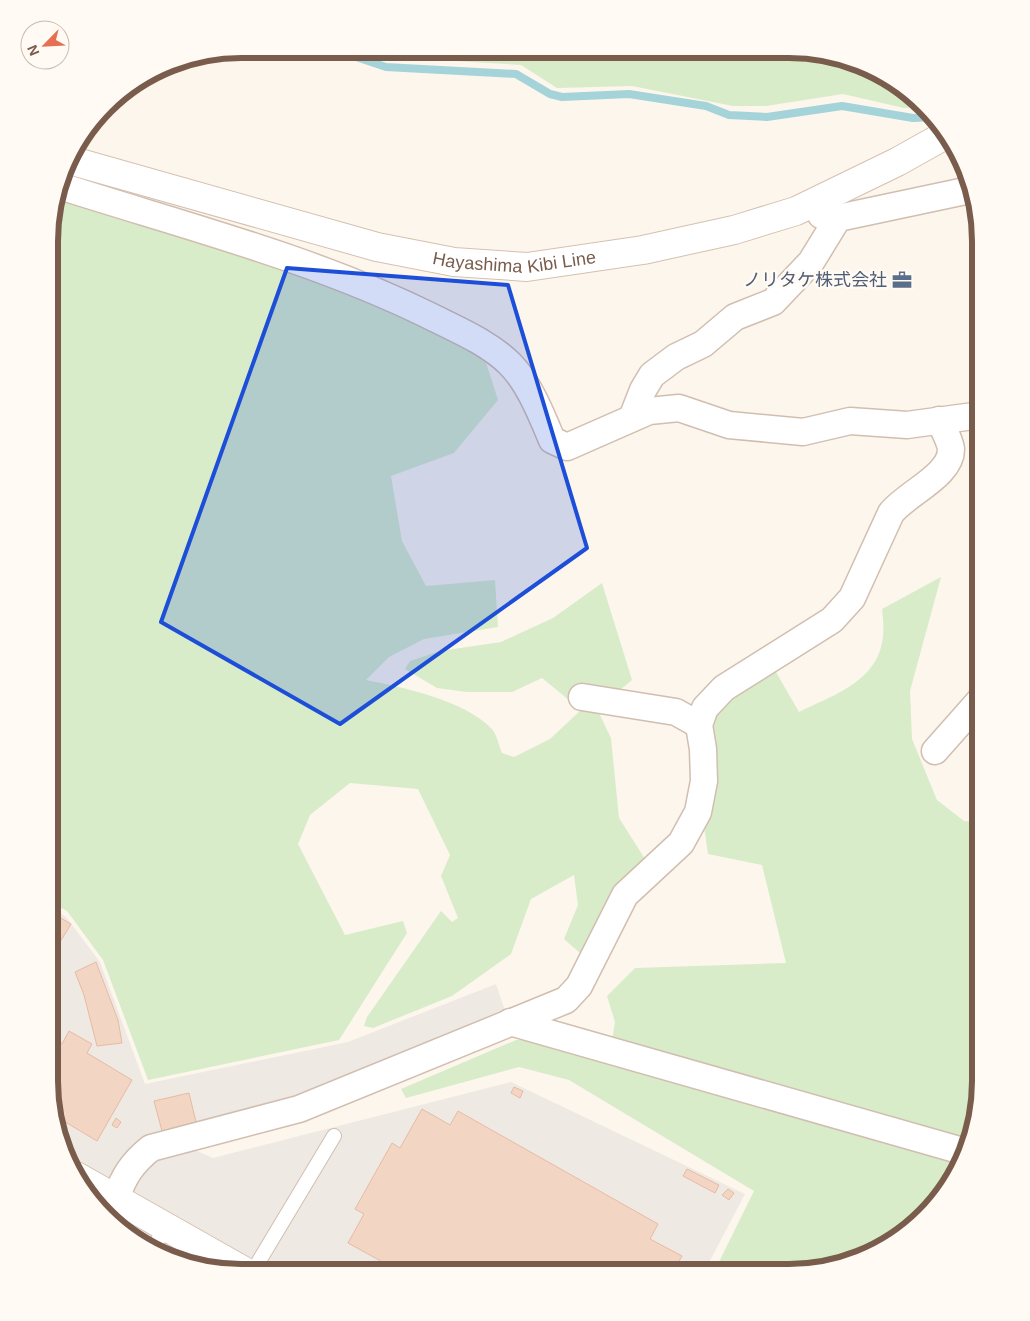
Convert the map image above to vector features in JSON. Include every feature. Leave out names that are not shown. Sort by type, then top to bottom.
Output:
[{"type":"main road","name":"Hayashima Kibi Line","points":[[75,162],[377,247],[454,262],[490,266],[527,267],[643,250],[734,230],[796,211],[889,166],[941,137]]},
{"type":"main road","points":[[89,1183],[116,1198],[160,1237],[223,1262]]},
{"type":"street","points":[[65,188],[307,264],[392,297],[450,326],[482,343],[510,364],[537,405],[552,440],[567,447],[649,411],[679,408],[729,425],[803,432],[850,421],[906,425],[972,417]]},
{"type":"street","points":[[796,211],[838,218],[965,191]]},
{"type":"street","points":[[632,418],[643,390],[652,375],[676,357],[703,344],[735,317],[772,302],[811,262],[838,218]]},
{"type":"street","points":[[116,1198],[124,1176],[136,1160],[151,1148],[299,1109],[566,1000],[579,986],[625,895],[682,843],[698,812],[704,781],[703,749],[699,725],[705,708],[724,688],[832,620],[852,598],[891,513],[900,502],[936,477],[948,464],[951,449],[939,420]]},
{"type":"street","points":[[582,697],[676,712],[699,725]]},
{"type":"street","points":[[934,751],[972,709]]},
{"type":"street","points":[[510,1022],[959,1150]]},
{"type":"lane","points":[[257,1264],[334,1136]]},
{"type":"highlighted area","points":[[287,268],[508,285],[587,548],[340,724],[161,622]]},
{"type":"shaded area","points":[[58,912],[66,917],[100,962],[145,1084],[348,1042],[496,984],[513,1034],[188,1147],[213,1158],[511,1082],[745,1194],[708,1264],[240,1264],[205,1260],[170,1250],[139,1233],[111,1210],[88,1182],[71,1151],[67,1139],[61,1116],[58,1092]]},
{"type":"green space","points":[[403,58],[813,59],[860,71],[891,88],[915,107],[904,108],[843,94],[766,106],[733,106],[632,86],[557,88],[521,65]]},
{"type":"green space","points":[[63,198],[323,279],[467,346],[486,362],[498,400],[454,453],[391,476],[402,541],[426,586],[495,580],[498,627],[424,639],[389,657],[366,680],[433,696],[466,710],[480,718],[491,728],[502,753],[514,757],[550,739],[581,710],[542,678],[512,692],[467,692],[437,688],[405,669],[410,661],[440,651],[501,642],[553,618],[602,583],[632,680],[597,709],[611,738],[619,818],[645,859],[587,953],[580,953],[564,939],[578,905],[574,875],[531,899],[511,954],[452,996],[373,1028],[364,1026],[367,1017],[441,911],[452,922],[458,918],[441,876],[450,855],[418,789],[350,783],[310,815],[298,844],[345,935],[403,921],[407,933],[339,1040],[148,1080],[103,960],[67,911],[58,906],[58,229]]},
{"type":"green space","points":[[941,577],[910,691],[912,739],[937,800],[964,821],[972,821],[972,1092],[969,1116],[963,1140],[612,1041],[615,1022],[607,996],[635,968],[786,963],[762,865],[708,854],[704,826],[712,779],[713,717],[728,694],[773,667],[799,712],[853,684],[873,664],[880,651],[883,633],[882,609]]},
{"type":"green space","points":[[532,1039],[954,1160],[935,1192],[919,1210],[891,1233],[860,1250],[813,1262],[790,1264],[718,1264],[754,1191],[569,1080],[519,1067],[406,1098],[401,1089],[516,1040]]},
{"type":"building","points":[[58,916],[71,924],[58,945]]},
{"type":"building","points":[[96,962],[118,1020],[122,1043],[97,1046],[84,995],[75,972]]},
{"type":"building","points":[[69,1031],[92,1044],[87,1053],[132,1080],[97,1141],[62,1120],[58,1092],[58,1042],[62,1044]]},
{"type":"building","points":[[514,1087],[523,1091],[520,1098],[511,1093]]},
{"type":"building","points":[[189,1093],[196,1122],[162,1131],[154,1101]]},
{"type":"building","points":[[422,1109],[450,1125],[458,1111],[658,1224],[650,1239],[682,1256],[678,1264],[386,1264],[348,1243],[364,1214],[355,1209],[392,1143],[400,1148]]},
{"type":"building","points":[[116,1118],[121,1122],[117,1128],[112,1125]]},
{"type":"building","points":[[687,1169],[719,1185],[715,1193],[683,1176]]},
{"type":"building","points":[[728,1189],[734,1193],[729,1200],[722,1195]]},
{"type":"waterway","points":[[359,58],[386,67],[516,74],[550,94],[562,97],[629,94],[706,106],[729,115],[767,117],[842,106],[913,118],[925,117]]},
{"type":"place","name":"ノリタケ株式会社","points":[[902,280]]}]
